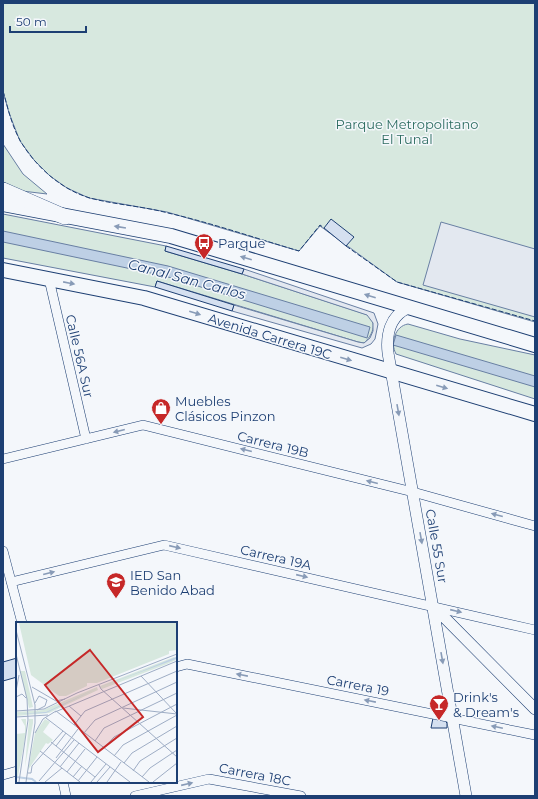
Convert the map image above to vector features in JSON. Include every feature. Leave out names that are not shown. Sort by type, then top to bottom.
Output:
[{"type":"highway","points":[[3,190],[65,217]]},
{"type":"main road","points":[[3,204],[171,236],[535,345]]},
{"type":"main road","name":"Avenida Carrera 19C","points":[[3,270],[144,298],[535,414]]},
{"type":"street","name":"Calle 56A Sur","points":[[49,279],[86,439]]},
{"type":"street","name":"Calle 55 Sur","points":[[408,308],[396,316],[388,334],[387,347],[466,796]]},
{"type":"street","name":"Carrera 19B","points":[[3,459],[143,425],[413,492],[535,526]]},
{"type":"street","name":"Carrera 19A","points":[[11,582],[164,545],[535,630]]},
{"type":"street","points":[[3,551],[22,622]]},
{"type":"street","points":[[433,606],[535,709]]},
{"type":"street","name":"Carrera 19","points":[[177,667],[187,664],[535,735]]},
{"type":"street","points":[[3,775],[16,771]]},
{"type":"street","name":"Carrera 18C","points":[[135,796],[209,779],[301,796]]},
{"type":"street","points":[[63,783],[66,796]]},
{"type":"green space","name":"Parque Metropolitano El Tunal","points":[[3,3],[535,3],[535,322],[397,282],[320,226],[299,251],[167,212],[89,198],[67,188],[50,176],[34,160],[20,141],[9,113],[3,91]]},
{"type":"green space","points":[[3,144],[23,174],[47,194],[22,191],[3,182]]},
{"type":"green space","points":[[3,214],[166,246],[165,251],[242,274],[368,315],[373,322],[373,329],[364,343],[358,342],[157,281],[155,287],[3,258]]},
{"type":"green space","points":[[408,324],[460,339],[535,355],[535,399],[396,354],[394,350],[394,340],[397,331],[404,325]]},
{"type":"shaded area","points":[[441,222],[535,249],[535,317],[423,285]]},
{"type":"shaded area","points":[[244,269],[374,313],[378,324],[375,339],[371,344],[362,348],[232,311],[234,305],[364,343],[370,338],[373,331],[373,323],[367,315],[242,274]]},
{"type":"water","name":"Canal San Carlos","points":[[3,231],[168,266],[370,327],[367,338],[165,276],[3,242]]},
{"type":"water","points":[[396,335],[535,376],[535,387],[393,345]]},
{"type":"building","points":[[331,219],[354,237],[346,246],[324,228]]},
{"type":"building","points":[[166,246],[244,269],[242,274],[165,251]]},
{"type":"building","points":[[157,281],[234,305],[232,311],[155,287]]},
{"type":"building","points":[[16,658],[16,677],[3,681],[3,662]]},
{"type":"building","name":"Drink's & Dream's","points":[[433,718],[443,719],[447,723],[447,728],[431,728]]},
{"type":"fence","points":[[3,91],[15,130],[27,151],[42,169],[60,183],[80,194],[90,198],[184,217],[299,251],[320,225],[324,228]]},
{"type":"fence","points":[[346,246],[397,282],[535,321]]},
{"type":"place","name":"Parque","points":[[204,260]]},
{"type":"place","name":"Muebles Clásicos Pinzon","points":[[161,425]]},
{"type":"place","name":"IED San Benido Abad","points":[[116,599]]},
{"type":"place","name":"Drink's & Dream's","points":[[439,721]]}]
